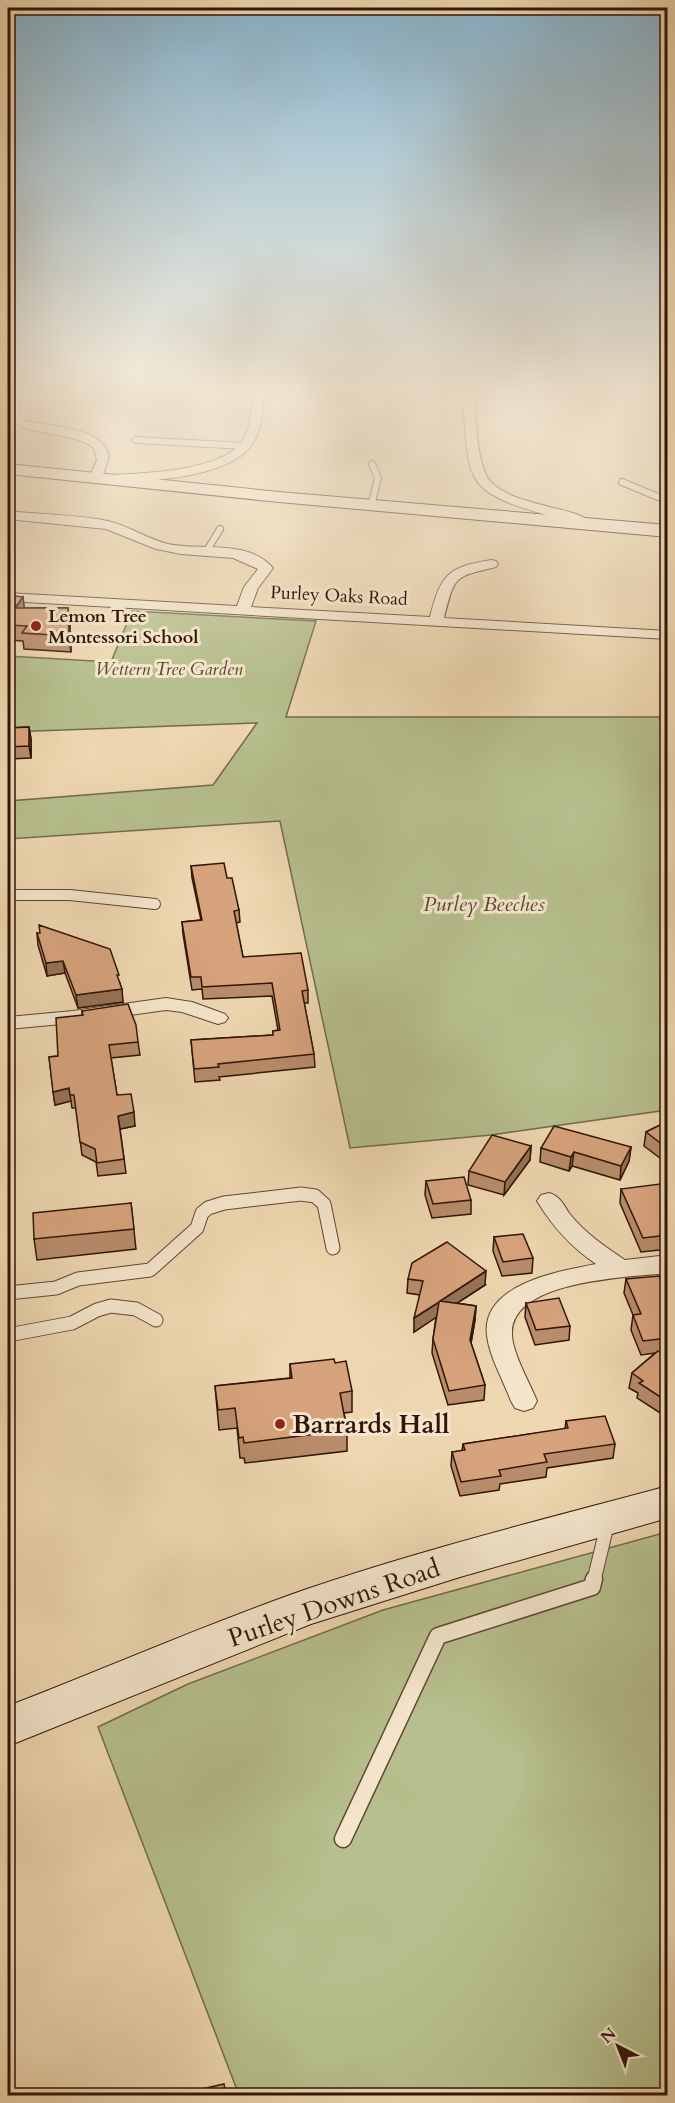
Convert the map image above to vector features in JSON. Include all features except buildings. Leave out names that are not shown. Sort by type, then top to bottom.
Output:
[{"type":"main road","points":[[171,487],[668,531]]},
{"type":"main road","name":"Purley Downs Road","points":[[8,1726],[277,1619],[394,1578],[668,1502]]},
{"type":"street","points":[[490,487],[512,498],[559,512],[585,524]]},
{"type":"street","points":[[8,515],[107,525],[124,530],[153,544],[258,560],[266,568],[251,587],[243,610]]},
{"type":"street","points":[[436,622],[448,578],[457,571],[472,566],[491,564]]},
{"type":"street","name":"Purley Oaks Road","points":[[8,597],[668,635]]},
{"type":"street","points":[[8,1023],[74,1017],[166,1004],[185,1006],[218,1018]]},
{"type":"street","points":[[549,1201],[565,1226],[582,1244],[623,1270]]},
{"type":"street","points":[[524,1401],[499,1332],[501,1315],[516,1299],[539,1286],[573,1276],[668,1264]]},
{"type":"lane","points":[[371,506],[376,487]]},
{"type":"lane","points":[[634,487],[658,497],[668,498]]},
{"type":"lane","points":[[206,552],[220,529]]},
{"type":"lane","points":[[8,895],[70,895],[155,904]]},
{"type":"lane","points":[[8,1293],[56,1288],[78,1279],[150,1270],[197,1228],[202,1213],[224,1203],[301,1194],[315,1196],[324,1204],[333,1248]]},
{"type":"lane","points":[[8,1335],[72,1323],[97,1310],[111,1306],[136,1309],[156,1320]]},
{"type":"lane","points":[[344,1839],[438,1636],[592,1587],[609,1519]]},
{"type":"green space","name":"Purley Beeches","points":[[132,611],[316,621],[286,717],[667,717],[667,1110],[491,1135],[350,1148],[280,821],[8,839],[8,801],[213,785],[257,723],[8,732],[8,656],[111,662]]},
{"type":"green space","points":[[667,1532],[667,2095],[239,2095],[98,1727],[188,1684],[383,1610]]},
{"type":"place","name":"Lemon Tree Montessori School","points":[[36,626]]},
{"type":"place","name":"Barrards Hall","points":[[280,1424]]},
{"type":"park label","name":"Wettern Tree Garden","points":[[169,669]]}]
